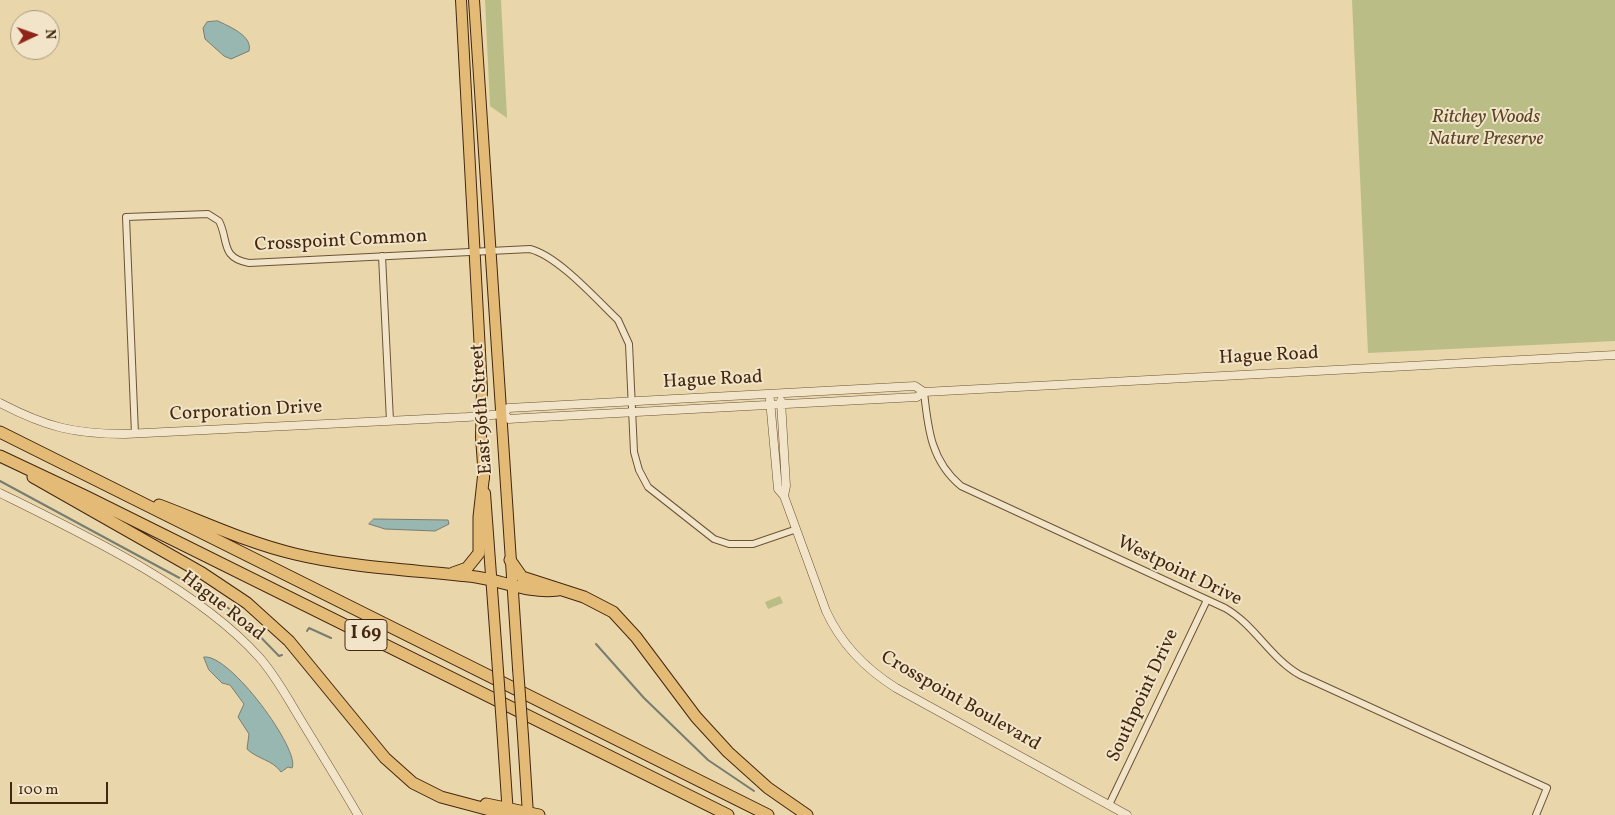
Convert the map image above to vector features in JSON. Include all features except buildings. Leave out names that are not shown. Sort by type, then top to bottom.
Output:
[{"type":"highway","name":"I 69","points":[[0,432],[768,815]]},
{"type":"highway","points":[[1,457],[54,491],[163,551],[234,593],[290,641],[401,774],[426,791],[471,806],[505,813],[532,814]]},
{"type":"highway","name":"I 69","points":[[1,457],[87,496],[728,815]]},
{"type":"highway","points":[[445,573],[457,573],[464,570],[473,563],[479,553],[479,517],[484,472]]},
{"type":"highway","points":[[112,488],[249,541],[294,554],[335,562],[492,579],[512,586],[546,591],[558,590]]},
{"type":"highway","points":[[510,560],[522,577],[584,597],[613,612],[636,637],[696,717],[728,752],[768,788],[806,815]]},
{"type":"main road","name":"East 96th Street","points":[[461,0],[483,415],[481,437],[502,726],[505,813]]},
{"type":"main road","points":[[466,0],[468,15],[474,17]]},
{"type":"main road","name":"East 96th Street","points":[[474,0],[484,184],[491,250],[510,560],[523,736],[532,814]]},
{"type":"main road","points":[[468,141],[475,145],[479,171],[484,184]]},
{"type":"street","name":"Crosspoint Common","points":[[135,434],[126,217],[208,214],[219,221],[225,246],[230,254],[249,263],[474,250],[520,249],[538,251],[555,262],[618,320],[628,340],[635,457],[645,482],[651,489],[714,539],[729,544],[742,546],[753,544],[794,530]]},
{"type":"street","points":[[382,256],[390,421]]},
{"type":"street","name":"Hague Road","points":[[924,392],[915,386],[508,408],[502,414],[508,419],[917,397],[924,392],[1615,355]]},
{"type":"street","name":"Westpoint Drive","points":[[924,392],[930,440],[934,451],[946,471],[961,486],[1238,616],[1276,658],[1300,675],[1547,788],[1536,815]]},
{"type":"street","name":"Crosspoint Boulevard","points":[[781,393],[786,486],[784,496]]},
{"type":"street","name":"Crosspoint Boulevard","points":[[770,394],[776,482],[784,496],[794,530],[830,620],[848,646],[870,669],[896,688],[1127,815]]},
{"type":"street","name":"Corporation Drive","points":[[0,403],[42,422],[70,431],[94,434],[135,434],[502,414]]},
{"type":"street","name":"Hague Road","points":[[0,493],[58,521],[156,576],[206,612],[250,648],[261,659],[290,703],[358,815]]},
{"type":"street","name":"Southpoint Drive","points":[[1108,805],[1206,600]]},
{"type":"green space","points":[[485,0],[501,0],[507,118],[490,106]]},
{"type":"green space","name":"Ritchey Woods Nature Preserve","points":[[1352,0],[1615,0],[1615,341],[1368,353]]},
{"type":"green space","points":[[780,596],[783,603],[768,609],[765,602]]},
{"type":"water","points":[[218,21],[244,36],[248,41],[249,51],[231,59],[224,56],[205,39],[203,28],[207,22]]},
{"type":"water","points":[[374,519],[448,520],[449,524],[435,531],[385,529],[369,524]]},
{"type":"water","points":[[204,657],[216,660],[230,670],[246,686],[275,724],[286,743],[292,758],[292,768],[288,767],[281,772],[274,765],[247,749],[249,734],[238,717],[244,704],[230,685],[222,683],[209,670]]},
{"type":"waterway","points":[[0,481],[211,595],[244,620],[279,656],[282,655]]},
{"type":"waterway","points":[[307,631],[309,628],[331,638]]},
{"type":"waterway","points":[[596,644],[644,698],[708,760],[754,791]]}]
